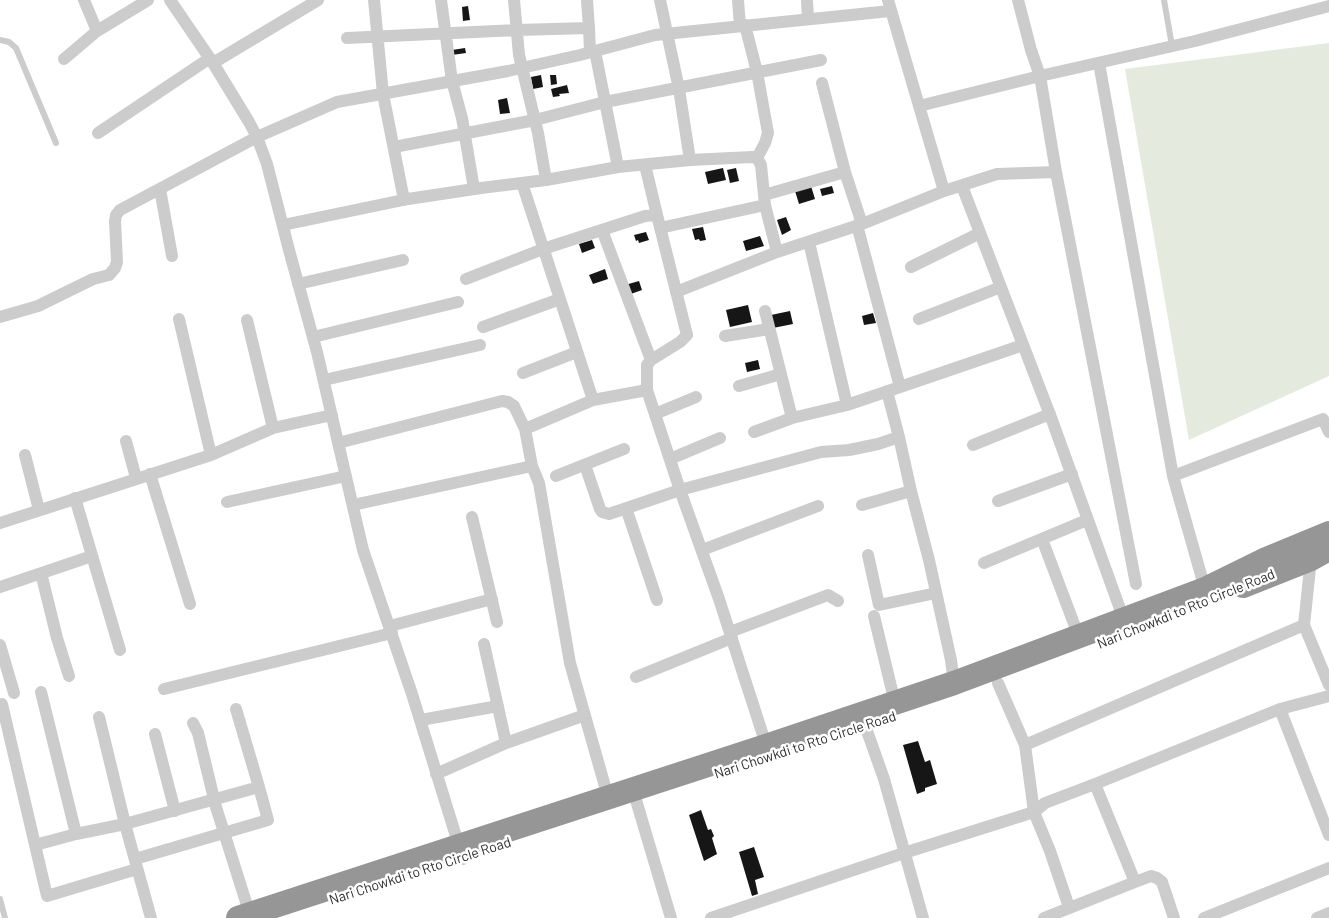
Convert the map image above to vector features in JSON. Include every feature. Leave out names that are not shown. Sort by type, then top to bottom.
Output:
[{"type":"highway","points":[[863,720],[895,703],[1078,637],[1126,627],[1266,559],[1329,533]]},
{"type":"highway","name":"Nari Chowkdi to Rto Circle Road","points":[[253,917],[636,800],[718,773],[768,752],[863,720],[998,683],[1126,627],[1320,554]]},
{"type":"highway","points":[[461,853],[608,797],[768,752]]},
{"type":"street","points":[[84,0],[97,31]]},
{"type":"street","points":[[64,59],[97,31],[148,0]]},
{"type":"street","points":[[171,0],[212,60],[257,137],[267,164],[324,380],[363,550],[421,720],[461,853]]},
{"type":"street","points":[[98,133],[212,60],[318,0]]},
{"type":"street","points":[[374,0],[383,94],[404,200]]},
{"type":"street","points":[[441,0],[452,81],[462,118],[474,189]]},
{"type":"street","points":[[514,0],[522,68],[546,180]]},
{"type":"street","points":[[587,0],[592,51],[605,102],[618,167]]},
{"type":"street","points":[[660,0],[690,160]]},
{"type":"street","points":[[738,0],[742,26],[757,72],[768,133],[757,158]]},
{"type":"street","points":[[808,0],[808,19]]},
{"type":"street","points":[[1018,0],[1040,76],[1056,172],[1136,584]]},
{"type":"street","points":[[0,317],[38,306],[93,279],[109,275],[117,262],[115,221],[116,215],[120,210],[257,137],[337,102],[522,68],[655,35],[808,19],[889,6],[944,191]]},
{"type":"street","points":[[919,106],[1172,46],[1329,6]]},
{"type":"street","points":[[347,38],[589,28]]},
{"type":"street","points":[[394,147],[534,120],[605,102],[821,60]]},
{"type":"street","points":[[1099,63],[1173,476],[1204,589]]},
{"type":"street","points":[[822,83],[860,224],[900,387]]},
{"type":"street","points":[[282,225],[404,200],[546,180],[618,167],[690,160],[757,158]]},
{"type":"street","points":[[757,158],[761,165],[764,200],[777,252]]},
{"type":"street","points":[[645,165],[687,335],[680,342],[651,360],[647,365],[647,390],[731,635],[768,752]]},
{"type":"street","points":[[660,228],[764,200],[845,172]]},
{"type":"street","points":[[676,292],[777,252],[860,224],[944,191],[997,174],[1056,172]]},
{"type":"street","points":[[522,183],[593,400]]},
{"type":"street","points":[[962,186],[1050,414],[1126,627]]},
{"type":"street","points":[[160,189],[172,256]]},
{"type":"street","points":[[466,279],[543,249],[645,216],[657,215]]},
{"type":"street","points":[[602,230],[651,360]]},
{"type":"street","points":[[911,267],[980,233]]},
{"type":"street","points":[[809,242],[847,405]]},
{"type":"street","points":[[298,284],[403,260]]},
{"type":"street","points":[[919,319],[1001,287]]},
{"type":"street","points":[[483,327],[560,299]]},
{"type":"street","points":[[313,337],[458,302]]},
{"type":"street","points":[[765,311],[792,418]]},
{"type":"street","points":[[178,319],[211,455]]},
{"type":"street","points":[[247,320],[273,428]]},
{"type":"street","points":[[725,336],[770,329]]},
{"type":"street","points":[[324,380],[480,345]]},
{"type":"street","points":[[754,432],[792,418],[847,405],[1023,345]]},
{"type":"street","points":[[523,373],[577,352]]},
{"type":"street","points":[[739,386],[781,374]]},
{"type":"street","points":[[525,429],[593,400],[647,390]]},
{"type":"street","points":[[887,391],[929,560],[951,660],[954,683]]},
{"type":"street","points":[[655,414],[696,397]]},
{"type":"street","points":[[338,443],[502,401],[514,406],[525,429],[532,466],[539,483],[570,662],[608,797]]},
{"type":"street","points":[[974,444],[1050,414]]},
{"type":"street","points":[[0,523],[211,455],[273,428],[332,415]]},
{"type":"street","points":[[1173,476],[1326,417],[1329,432]]},
{"type":"street","points":[[585,465],[602,512],[609,514],[680,490],[821,452],[849,450],[899,437]]},
{"type":"street","points":[[670,459],[720,438]]},
{"type":"street","points":[[126,441],[136,478]]},
{"type":"street","points":[[556,476],[624,449]]},
{"type":"street","points":[[25,455],[39,510]]},
{"type":"street","points":[[353,505],[532,466]]},
{"type":"street","points":[[150,474],[190,604]]},
{"type":"street","points":[[998,501],[1072,474]]},
{"type":"street","points":[[227,502],[346,476]]},
{"type":"street","points":[[862,505],[911,491]]},
{"type":"street","points":[[75,498],[120,650]]},
{"type":"street","points":[[702,550],[818,506]]},
{"type":"street","points":[[626,508],[657,600]]},
{"type":"street","points":[[472,517],[497,622]]},
{"type":"street","points":[[984,563],[1087,520]]},
{"type":"street","points":[[1042,540],[1078,637]]},
{"type":"street","points":[[1320,554],[1304,625],[1329,685]]},
{"type":"street","points":[[868,555],[879,605],[936,593]]},
{"type":"street","points":[[0,587],[92,556]]},
{"type":"street","points":[[41,573],[68,676]]},
{"type":"street","points":[[636,677],[828,595],[838,601]]},
{"type":"street","points":[[164,688],[391,630],[492,599]]},
{"type":"street","points":[[874,616],[895,703]]},
{"type":"street","points":[[1025,745],[1304,625]]},
{"type":"street","points":[[0,644],[14,693]]},
{"type":"street","points":[[484,644],[506,743]]},
{"type":"street","points":[[998,683],[1025,745],[1034,812],[1050,850],[1069,908]]},
{"type":"street","points":[[40,692],[76,834]]},
{"type":"street","points":[[711,918],[904,853],[1034,812],[1045,803],[1280,709],[1329,696]]},
{"type":"street","points":[[2,704],[47,896],[224,833],[268,820],[236,709]]},
{"type":"street","points":[[421,720],[498,706]]},
{"type":"street","points":[[1280,709],[1329,835]]},
{"type":"street","points":[[436,774],[506,743],[585,716]]},
{"type":"street","points":[[99,717],[125,824],[151,918]]},
{"type":"street","points":[[863,720],[884,779],[922,918]]},
{"type":"street","points":[[193,723],[198,733],[224,833],[253,917]]},
{"type":"street","points":[[156,734],[175,811]]},
{"type":"street","points":[[1094,784],[1135,882]]},
{"type":"street","points":[[35,846],[76,834],[175,811],[259,787]]},
{"type":"street","points":[[636,800],[671,918]]},
{"type":"street","points":[[1204,918],[1329,868]]},
{"type":"street","points":[[1044,918],[1151,876],[1162,882],[1174,918]]},
{"type":"street","points":[[1317,918],[1329,913]]},
{"type":"lane","points":[[1164,0],[1172,46]]},
{"type":"lane","points":[[0,40],[9,42],[16,48],[56,143]]},
{"type":"lane","points":[[0,899],[5,918]]},
{"type":"shaded area","points":[[1329,43],[1329,376],[1189,440],[1125,69]]},
{"type":"building","points":[[468,6],[470,20],[463,21],[462,7]]},
{"type":"building","points":[[465,48],[466,53],[452,55],[452,50]]},
{"type":"building","points":[[541,75],[543,87],[533,89],[531,77]]},
{"type":"building","points":[[550,75],[556,75],[557,84],[551,85]]},
{"type":"building","points":[[567,85],[569,93],[553,97],[551,89]]},
{"type":"building","points":[[507,98],[510,113],[500,114],[498,100]]},
{"type":"building","points":[[723,168],[726,180],[708,184],[705,172]]},
{"type":"building","points":[[736,168],[739,181],[730,183],[727,170]]},
{"type":"building","points":[[811,186],[815,199],[799,204],[795,191]]},
{"type":"building","points":[[832,186],[834,193],[822,196],[820,189]]},
{"type":"building","points":[[786,217],[791,230],[782,235],[777,220]]},
{"type":"building","points":[[703,227],[706,240],[695,240],[692,229]]},
{"type":"building","points":[[646,232],[649,240],[639,243],[638,240],[636,241],[634,235]]},
{"type":"building","points":[[760,236],[764,246],[746,251],[743,241]]},
{"type":"building","points":[[592,240],[595,248],[582,253],[579,244]]},
{"type":"building","points":[[605,269],[608,279],[593,284],[589,275]]},
{"type":"building","points":[[639,281],[642,290],[628,295],[625,285]]},
{"type":"building","points":[[748,305],[752,322],[730,327],[726,310]]},
{"type":"building","points":[[790,311],[793,324],[773,328],[771,315]]},
{"type":"building","points":[[873,313],[876,323],[864,325],[862,316]]},
{"type":"building","points":[[758,360],[760,369],[747,372],[745,363]]},
{"type":"building","points":[[918,741],[925,762],[930,760],[937,784],[925,788],[925,791],[917,794],[903,745]]},
{"type":"building","points":[[701,810],[708,830],[711,829],[714,836],[712,838],[717,854],[704,861],[689,815]]},
{"type":"building","points":[[754,847],[764,877],[755,880],[758,894],[752,896],[739,852]]}]
